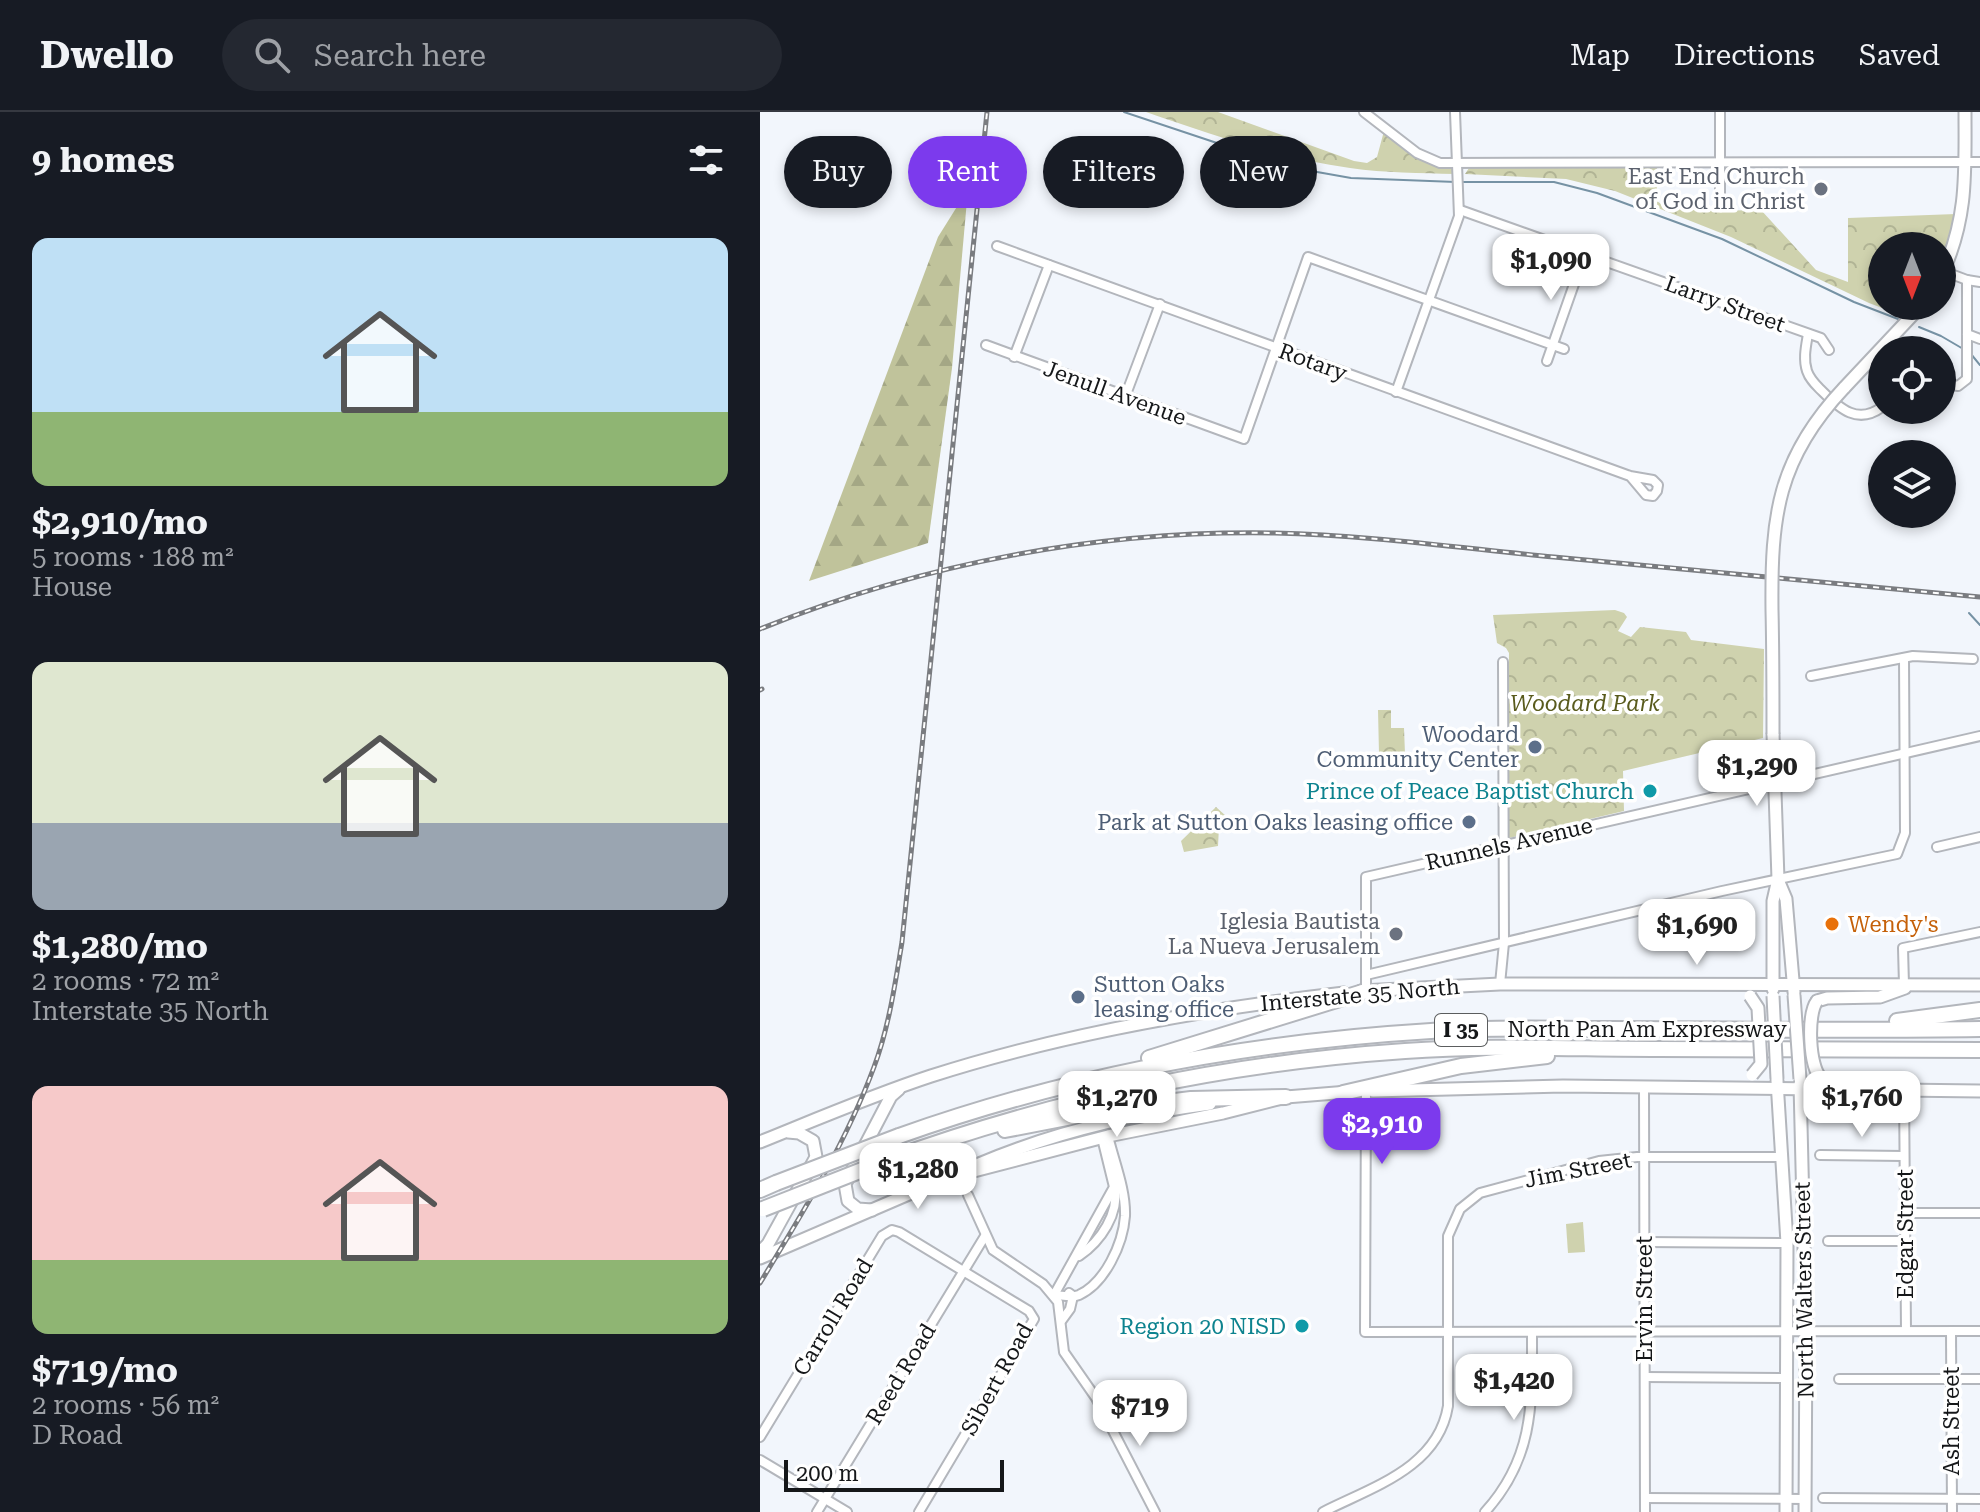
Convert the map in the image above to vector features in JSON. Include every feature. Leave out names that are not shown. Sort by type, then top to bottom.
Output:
[{"type":"highway","points":[[951,1118],[1009,1094],[1167,1053],[1366,983]]},
{"type":"highway","points":[[1820,1028],[1980,1010]]},
{"type":"highway","name":"North Pan Am Expressway","points":[[760,1190],[951,1118],[1134,1070],[1237,1051],[1343,1038],[1486,1029],[1980,1029]]},
{"type":"highway","name":"North Pan Am Expressway","points":[[761,1210],[885,1161],[1005,1121],[1095,1098],[1246,1069],[1371,1054],[1485,1047],[1980,1050]]},
{"type":"highway","points":[[1817,1048],[1980,1060]]},
{"type":"highway","points":[[1343,1093],[1494,1060],[1659,1049]]},
{"type":"highway","points":[[908,1153],[1006,1130],[1144,1105],[1191,1099],[1286,1097]]},
{"type":"main road","points":[[1956,241],[1965,202],[1965,112]]},
{"type":"main road","name":"North Walters Street","points":[[1786,1512],[1787,1243],[1773,990],[1773,901],[1778,879],[1771,562],[1776,510],[1788,471],[1805,436],[1827,406],[1908,320]]},
{"type":"main road","name":"North Walters Street","points":[[1778,879],[1786,899],[1800,1084],[1806,1330],[1805,1506]]},
{"type":"main road","name":"Interstate 35 North","points":[[760,1142],[903,1086],[1053,1043],[1160,1020],[1366,983],[1727,985],[1773,990],[1980,985]]},
{"type":"main road","points":[[1722,1087],[1752,1075],[1761,1064],[1758,1008],[1750,996],[1727,985]]},
{"type":"main road","points":[[1862,1089],[1821,1078],[1814,1070],[1810,1012],[1817,1001],[1827,998],[1880,997],[1909,985]]},
{"type":"main road","points":[[760,1255],[875,1211],[1000,1155],[1119,1120],[1191,1107],[1387,1090],[1800,1084],[1862,1089],[1980,1091]]},
{"type":"main road","points":[[875,1211],[858,1209],[848,1201],[845,1184],[891,1096],[903,1086]]},
{"type":"main road","points":[[947,1178],[1105,1137],[1286,1097]]},
{"type":"main road","points":[[760,1255],[816,1157],[813,1141],[799,1133],[786,1131]]},
{"type":"street","points":[[1364,112],[1425,157],[1440,163],[1980,162]]},
{"type":"street","points":[[1396,392],[1460,210],[1455,112]]},
{"type":"street","points":[[1720,112],[1720,204]]},
{"type":"street","name":"Larry Street","points":[[1460,210],[1821,338],[1829,350]]},
{"type":"street","name":"Rotary","points":[[997,246],[1630,476]]},
{"type":"street","points":[[1547,361],[1585,253]]},
{"type":"street","points":[[1275,348],[1308,257],[1564,349]]},
{"type":"street","points":[[1014,357],[1049,265]]},
{"type":"street","points":[[1956,277],[1980,282]]},
{"type":"street","points":[[1956,386],[1962,385],[1967,379],[1967,280]]},
{"type":"street","points":[[1125,397],[1160,304]]},
{"type":"street","name":"Larry Street","points":[[1808,334],[1806,368],[1821,390],[1849,413],[1868,414]]},
{"type":"street","points":[[1967,339],[1980,339]]},
{"type":"street","name":"Jenull Avenue","points":[[986,345],[1244,439],[1275,348]]},
{"type":"street","points":[[1811,676],[1904,658],[1973,659]]},
{"type":"street","points":[[1366,983],[1504,943],[1897,854],[1905,833],[1904,658]]},
{"type":"street","points":[[1500,984],[1504,943],[1503,662]]},
{"type":"street","name":"Runnels Avenue","points":[[1366,983],[1366,877],[1980,736]]},
{"type":"street","points":[[1937,847],[1980,837]]},
{"type":"street","points":[[1909,985],[1903,948],[1980,932]]},
{"type":"street","name":"Ervin Street","points":[[1644,1087],[1645,1512]]},
{"type":"street","name":"Edgar Street","points":[[1904,1089],[1906,1331]]},
{"type":"street","points":[[1366,1091],[1365,1332],[1980,1331]]},
{"type":"street","points":[[1054,1295],[1075,1259],[1093,1247],[1114,1211],[1117,1201],[1105,1137]]},
{"type":"street","points":[[1054,1295],[1079,1295],[1100,1278],[1121,1235],[1125,1215],[1123,1199],[1105,1137]]},
{"type":"street","points":[[1820,1155],[1904,1156]]},
{"type":"street","name":"Jim Street","points":[[1448,1332],[1448,1236],[1460,1209],[1480,1193],[1599,1161],[1644,1157],[1781,1157]]},
{"type":"street","points":[[968,1195],[993,1250],[1054,1295],[1062,1320],[1064,1352],[1096,1398],[1155,1512]]},
{"type":"street","points":[[1904,1213],[1980,1213]]},
{"type":"street","name":"Carroll Road","points":[[760,1437],[885,1232],[899,1232],[964,1271]]},
{"type":"street","name":"Reed Road","points":[[817,1512],[985,1236]]},
{"type":"street","points":[[1828,1241],[1904,1241]]},
{"type":"street","points":[[1644,1242],[1787,1243]]},
{"type":"street","name":"Sibert Road","points":[[919,1512],[1034,1319],[1029,1311],[964,1271]]},
{"type":"street","points":[[1043,1284],[1059,1286],[1073,1296]]},
{"type":"street","points":[[1062,1320],[1070,1309],[1073,1296]]},
{"type":"street","name":"Ash Street","points":[[1951,1331],[1952,1512]]},
{"type":"street","points":[[1323,1512],[1398,1475],[1420,1459],[1434,1442],[1444,1425],[1448,1406],[1448,1332]]},
{"type":"street","points":[[1485,1512],[1510,1479],[1526,1443],[1531,1420],[1532,1332]]},
{"type":"street","points":[[1645,1377],[1786,1378]]},
{"type":"street","points":[[1839,1379],[1980,1379]]},
{"type":"street","points":[[760,1460],[847,1512]]},
{"type":"street","points":[[1645,1498],[1786,1499],[1805,1506]]},
{"type":"street","points":[[1823,1498],[1980,1499]]},
{"type":"green space","points":[[1146,112],[1218,112],[1285,136],[1218,136]]},
{"type":"green space","points":[[1384,131],[1414,156],[1451,168],[1455,174],[1376,171],[1317,162],[1317,148],[1367,163],[1377,157]]},
{"type":"green space","points":[[1469,168],[1657,168],[1657,201],[1661,204],[1701,211],[1761,210],[1816,270],[1848,282],[1848,218],[1956,214],[1950,232],[1868,232],[1868,303],[1731,237],[1615,191],[1566,179],[1465,174]]},
{"type":"green space","points":[[956,208],[966,208],[952,368],[928,543],[809,581],[938,237]]},
{"type":"green space","name":"Woodard Park","points":[[1615,610],[1627,617],[1618,631],[1631,637],[1640,627],[1686,632],[1691,640],[1764,649],[1763,738],[1623,771],[1624,811],[1509,838],[1509,653],[1497,643],[1493,615]]},
{"type":"green space","points":[[1378,710],[1391,710],[1391,728],[1404,728],[1405,754],[1379,754]]},
{"type":"green space","points":[[1216,807],[1226,816],[1219,827],[1218,846],[1184,852],[1181,841]]},
{"type":"green space","points":[[1583,1222],[1585,1252],[1568,1253],[1566,1224]]},
{"type":"waterway","points":[[1124,112],[1289,167],[1351,178],[1456,182]]},
{"type":"waterway","points":[[1462,182],[1554,182],[1597,193],[1722,239],[1868,307]]},
{"type":"waterway","points":[[1919,327],[1965,350]]},
{"type":"waterway","points":[[1971,354],[1980,365]]},
{"type":"waterway","points":[[1969,613],[1980,625]]},
{"type":"railway","points":[[760,1283],[822,1178],[850,1123],[874,1067],[891,1005],[902,942],[987,112]]},
{"type":"railway","points":[[760,629],[885,586],[1013,555],[1143,537],[1209,534],[1310,534],[1380,539],[1980,597]]},
{"type":"place","name":"East End Church of God in Christ","points":[[1821,189]]},
{"type":"place","name":"Woodard Community Center","points":[[1535,747]]},
{"type":"place","name":"Prince of Peace Baptist Church","points":[[1650,791]]},
{"type":"place","name":"Park at Sutton Oaks leasing office","points":[[1469,822]]},
{"type":"place","name":"Wendy's","points":[[1832,924]]},
{"type":"place","name":"Iglesia Bautista La Nueva Jerusalem","points":[[1396,934]]},
{"type":"place","name":"Sutton Oaks leasing office","points":[[1078,997]]},
{"type":"place","name":"Region 20 NISD","points":[[1302,1326]]}]
